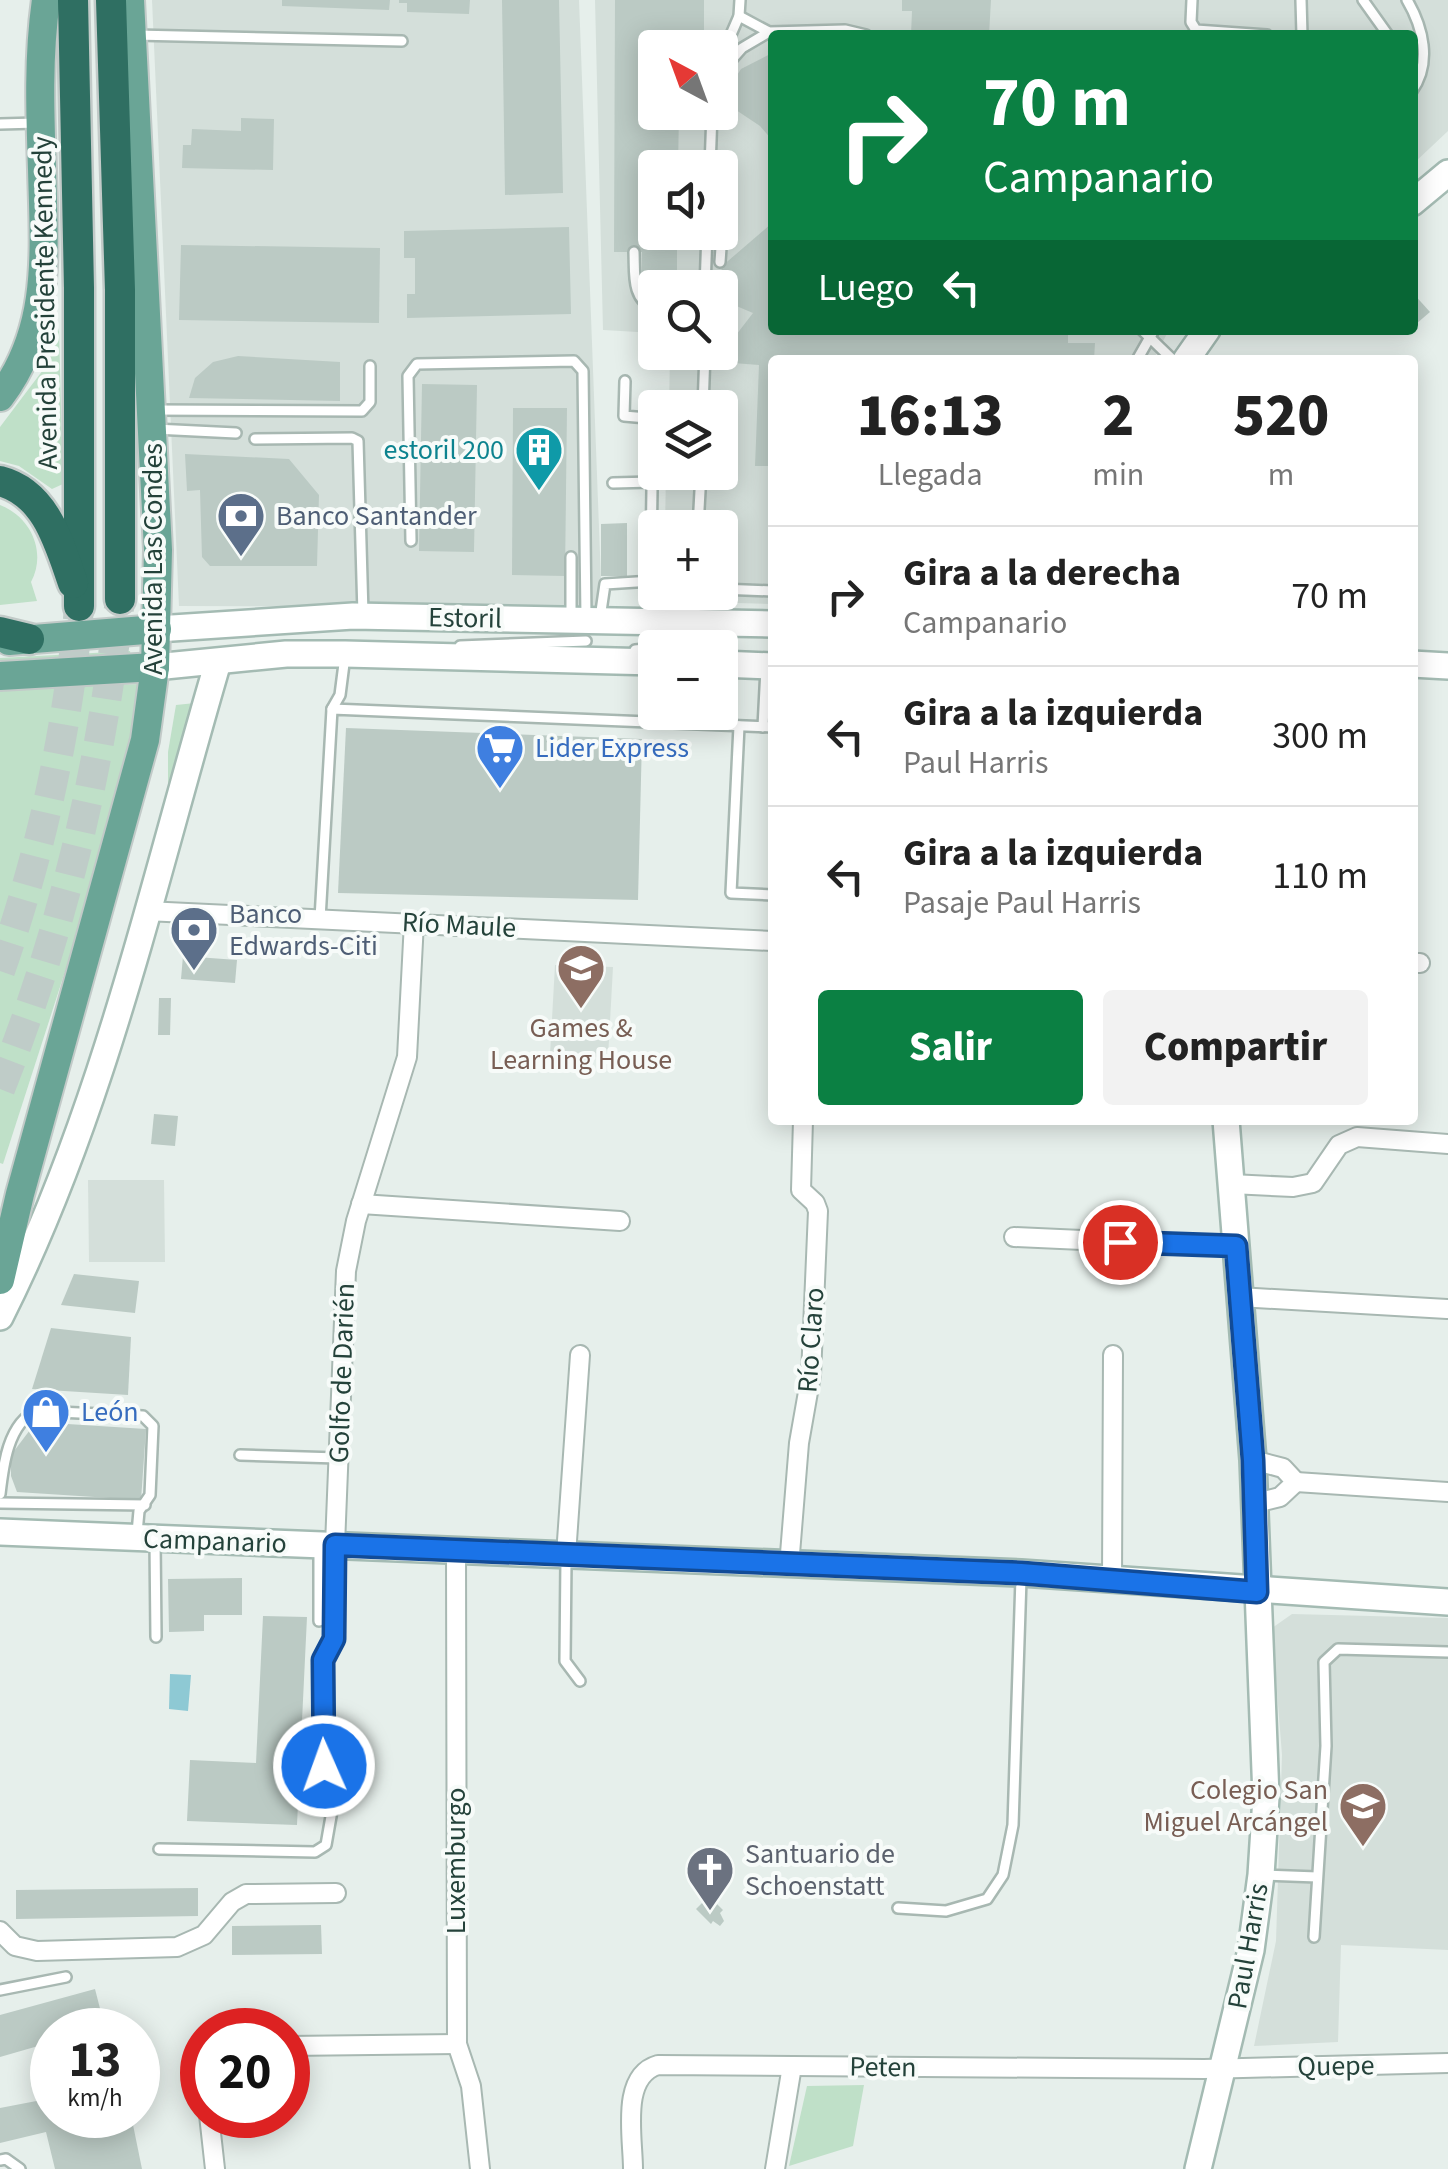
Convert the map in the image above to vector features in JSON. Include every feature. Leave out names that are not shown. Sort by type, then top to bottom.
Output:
[{"type":"highway","name":"Avenida Presidente Kennedy","points":[[0,481],[28,494],[45,515],[80,604],[80,308],[73,0]]},
{"type":"highway","points":[[111,0],[120,290],[120,599]]},
{"type":"main road","points":[[0,398],[23,362],[41,307],[41,45],[46,0]]},
{"type":"main road","name":"Avenida Las Condes","points":[[0,1280],[20,1194],[133,792],[152,703],[157,629],[152,419],[130,0]]},
{"type":"main road","points":[[10,638],[157,629]]},
{"type":"main road","points":[[0,676],[155,667]]},
{"type":"street","points":[[1418,197],[1448,173]]},
{"type":"street","name":"Estoril","points":[[157,629],[364,616],[583,632],[638,655]]},
{"type":"street","name":"Estoril","points":[[155,667],[286,654],[408,654],[650,621],[768,624]]},
{"type":"street","points":[[0,1317],[50,1206],[102,1065],[218,662]]},
{"type":"street","points":[[738,664],[768,664]]},
{"type":"street","points":[[1418,664],[1448,666]]},
{"type":"street","name":"Río Maule","points":[[146,911],[768,940]]},
{"type":"street","name":"Golfo de Darién","points":[[327,1545],[338,1458],[346,1270],[361,1204],[408,1057],[414,922]]},
{"type":"street","name":"Río Claro","points":[[789,1566],[798,1443],[811,1376],[818,1211],[801,1190],[803,1125]]},
{"type":"street","name":"Paul Harris","points":[[1198,2169],[1251,1950],[1261,1875],[1266,1770],[1256,1503],[1226,1125]]},
{"type":"street","points":[[1231,1184],[1293,1188],[1314,1183],[1339,1145],[1357,1138],[1448,1144]]},
{"type":"street","points":[[361,1204],[620,1222]]},
{"type":"street","points":[[1014,1237],[1236,1246]]},
{"type":"street","points":[[1239,1297],[1447,1308]]},
{"type":"street","points":[[1112,1580],[1113,1355]]},
{"type":"street","points":[[566,1555],[580,1356]]},
{"type":"street","points":[[1253,1460],[1283,1468],[1296,1482],[1448,1492]]},
{"type":"street","points":[[1256,1503],[1280,1497],[1296,1482]]},
{"type":"street","name":"Campanario","points":[[0,1532],[1021,1573],[1448,1602]]},
{"type":"street","name":"Luxemburgo","points":[[456,1550],[456,2044],[471,2086],[480,2169]]},
{"type":"street","points":[[0,1931],[16,1946],[36,1952],[176,1947],[204,1935],[232,1902],[246,1894],[336,1892]]},
{"type":"street","points":[[310,2046],[456,2044]]},
{"type":"street","name":"Quepe","points":[[1224,2069],[1448,2063]]},
{"type":"street","name":"Peten","points":[[634,2169],[634,2086],[646,2070],[658,2066],[1224,2069]]},
{"type":"street","points":[[775,2169],[792,2066]]},
{"type":"street","points":[[212,2138],[215,2169]]},
{"type":"lane","points":[[734,30],[740,16],[740,0]]},
{"type":"lane","points":[[1192,0],[1191,22],[1196,30]]},
{"type":"lane","points":[[1302,0],[1302,30]]},
{"type":"lane","points":[[1363,0],[1384,30]]},
{"type":"lane","points":[[1408,0],[1424,47],[1418,84]]},
{"type":"lane","points":[[740,16],[768,31]]},
{"type":"lane","points":[[738,52],[768,33]]},
{"type":"lane","points":[[131,35],[402,41]]},
{"type":"lane","points":[[0,124],[40,123]]},
{"type":"lane","points":[[720,262],[721,250]]},
{"type":"lane","points":[[634,252],[638,293]]},
{"type":"lane","points":[[1150,335],[1168,355]]},
{"type":"lane","points":[[410,541],[411,368],[417,364],[574,362],[583,371],[583,632]]},
{"type":"lane","points":[[152,419],[362,411],[370,402],[370,366]]},
{"type":"lane","points":[[625,380],[624,416],[638,417]]},
{"type":"lane","points":[[152,419],[236,433]]},
{"type":"lane","points":[[255,439],[358,441],[364,616]]},
{"type":"lane","points":[[612,483],[638,482]]},
{"type":"lane","points":[[570,557],[583,632]]},
{"type":"lane","points":[[583,632],[605,584],[638,582]]},
{"type":"lane","points":[[738,590],[768,591]]},
{"type":"lane","points":[[650,621],[651,610]]},
{"type":"lane","points":[[694,630],[696,610]]},
{"type":"lane","points":[[583,632],[638,644]]},
{"type":"lane","points":[[320,919],[332,709],[344,678],[345,654]]},
{"type":"lane","points":[[332,709],[768,727]]},
{"type":"lane","points":[[739,726],[731,893],[768,895]]},
{"type":"lane","points":[[0,1494],[2,1458],[22,1421],[37,1411],[142,1416],[153,1426],[150,1495],[139,1511],[146,1538],[156,1637]]},
{"type":"lane","points":[[240,1455],[338,1458]]},
{"type":"lane","points":[[0,1503],[145,1505]]},
{"type":"lane","points":[[319,1622],[327,1545]]},
{"type":"lane","points":[[158,1849],[315,1852],[326,1845],[333,1806],[322,1755],[323,1660],[334,1639],[327,1545]]},
{"type":"lane","points":[[566,1555],[565,1661],[580,1681]]},
{"type":"lane","points":[[898,1908],[946,1911],[987,1899],[1003,1875],[1013,1825],[1021,1573]]},
{"type":"lane","points":[[1314,1937],[1326,1746],[1324,1662],[1338,1649],[1448,1652]]},
{"type":"lane","points":[[1261,1875],[1316,1877]]},
{"type":"lane","points":[[0,1990],[66,1978]]},
{"type":"lane","points":[[0,2160],[6,2159],[20,2169]]},
{"type":"shaded area","points":[[152,0],[579,0],[602,607],[179,606]]},
{"type":"shaded area","points":[[595,0],[1448,0],[1448,131],[1418,159],[1418,30],[768,30],[768,335],[1166,335],[1156,355],[768,355],[768,604],[738,603],[738,510],[665,510],[666,490],[738,490],[738,390],[669,390],[670,370],[738,370],[738,270],[638,270],[638,332],[603,330]]},
{"type":"shaded area","name":"Games & Learning House","points":[[555,965],[613,967],[608,1058],[550,1055]]},
{"type":"shaded area","points":[[88,1180],[164,1180],[165,1262],[89,1262]]},
{"type":"shaded area","name":"Colegio San Miguel Arcángel","points":[[1292,1614],[1448,1618],[1448,1950],[1341,1945],[1338,2042],[1254,2046],[1276,1941],[1282,1755],[1272,1628]]},
{"type":"green space","points":[[59,329],[63,484],[52,489],[19,466],[0,461],[0,427],[46,366]]},
{"type":"green space","points":[[0,505],[20,518],[33,537],[37,559],[31,582],[37,601],[0,605]]},
{"type":"green space","points":[[130,651],[131,657],[0,665],[0,658]]},
{"type":"green space","points":[[141,684],[126,782],[3,1164],[0,689]]},
{"type":"green space","points":[[195,703],[168,792],[168,752],[176,705]]},
{"type":"green space","points":[[864,2085],[853,2146],[789,2166],[807,2086]]},
{"type":"water","points":[[170,1674],[191,1675],[188,1711],[169,1709]]},
{"type":"building","points":[[282,0],[390,0],[389,10],[282,6]]},
{"type":"building","points":[[399,0],[470,0],[469,14],[407,12],[407,3]]},
{"type":"building","points":[[502,0],[559,0],[563,193],[505,195]]},
{"type":"building","points":[[615,0],[704,0],[704,30],[638,30],[638,130],[679,130],[678,150],[638,150],[638,250],[677,250],[677,270],[642,270],[642,252],[614,252]]},
{"type":"building","points":[[902,0],[991,0],[989,30],[911,30],[912,11],[902,11]]},
{"type":"building","points":[[768,55],[768,135],[738,111],[738,74]]},
{"type":"building","points":[[241,118],[274,119],[273,170],[182,168],[183,145],[191,145],[192,129],[241,131]]},
{"type":"building","points":[[768,226],[768,335],[1068,335],[1068,343],[1095,343],[1094,355],[768,355],[768,466],[755,466],[759,365],[738,363],[738,332],[753,313],[738,307],[738,270],[722,270]]},
{"type":"building","points":[[569,227],[571,314],[407,318],[407,294],[415,294],[415,258],[404,258],[404,231]]},
{"type":"building","points":[[181,245],[380,248],[379,323],[179,320]]},
{"type":"building","points":[[1418,299],[1430,312],[1418,322]]},
{"type":"building","points":[[238,356],[340,362],[340,401],[189,398],[195,378],[213,362]]},
{"type":"building","points":[[422,384],[477,385],[474,552],[419,551]]},
{"type":"building","name":"estoril 200","points":[[513,408],[567,408],[565,576],[512,575]]},
{"type":"building","points":[[185,454],[289,459],[319,495],[317,566],[210,566],[202,557],[200,490],[187,491]]},
{"type":"building","points":[[627,523],[627,576],[601,576],[601,524]]},
{"type":"building","points":[[346,728],[642,739],[638,900],[338,893]]},
{"type":"building","points":[[183,956],[237,960],[235,983],[181,979]]},
{"type":"building","points":[[159,998],[171,998],[170,1035],[158,1035]]},
{"type":"building","points":[[154,1114],[178,1116],[175,1146],[151,1144]]},
{"type":"building","points":[[74,1274],[139,1281],[135,1313],[61,1305]]},
{"type":"building","points":[[51,1328],[131,1337],[128,1395],[32,1389]]},
{"type":"building","points":[[36,1422],[146,1429],[141,1500],[17,1492],[11,1476],[11,1455]]},
{"type":"building","points":[[242,1578],[242,1615],[204,1615],[204,1631],[169,1632],[168,1579]]},
{"type":"building","points":[[263,1616],[307,1617],[297,1825],[187,1821],[190,1760],[256,1763]]},
{"type":"building","points":[[198,1888],[198,1916],[16,1919],[16,1890]]},
{"type":"building","name":"Santuario de Schoenstatt","points":[[709,1896],[723,1910],[720,1913],[724,1921],[720,1926],[713,1921],[711,1924],[696,1909]]},
{"type":"building","points":[[321,1925],[322,1954],[232,1955],[232,1926]]},
{"type":"building","points":[[95,1989],[100,2008],[30,2008],[30,2048],[0,2057],[0,2015]]},
{"type":"building","points":[[30,2102],[30,2136],[0,2143],[0,2108]]},
{"type":"building","points":[[47,2138],[136,2138],[142,2169],[55,2169]]},
{"type":"tunnel","points":[[0,1089],[43,969],[76,848],[102,725],[120,599]]},
{"type":"tunnel","points":[[0,971],[28,882],[50,792],[79,609]]},
{"type":"place","name":"estoril 200","points":[[539,492]]},
{"type":"place","name":"Banco Santander","points":[[241,558]]},
{"type":"place","name":"Lider Express","points":[[500,790]]},
{"type":"place","name":"Banco Edwards-Citi","points":[[194,972]]},
{"type":"place","name":"Games & Learning House","points":[[581,1010]]},
{"type":"place","name":"León","points":[[46,1454]]},
{"type":"place","name":"Colegio San Miguel Arcángel","points":[[1363,1848]]},
{"type":"place","name":"Santuario de Schoenstatt","points":[[710,1912]]},
{"type":"route","points":[[324,1766],[323,1660],[334,1639],[335,1545],[1021,1573],[1257,1592],[1256,1503],[1236,1246],[1120,1242]]}]
